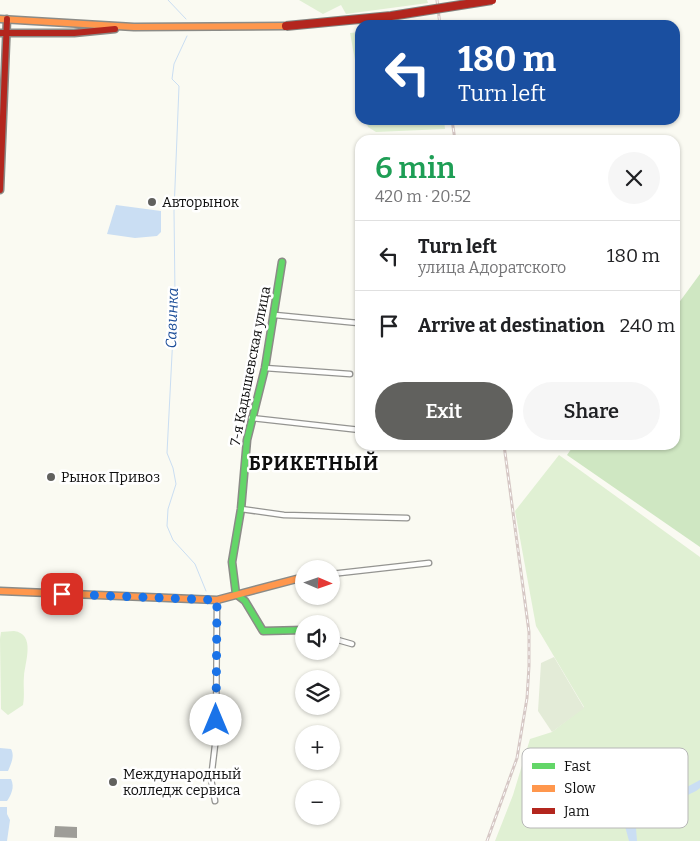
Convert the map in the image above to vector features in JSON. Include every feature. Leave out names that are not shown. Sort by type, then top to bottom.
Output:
[{"type":"street","points":[[0,190],[6,57],[3,19],[134,27],[286,26],[391,16],[492,0]]},
{"type":"street","points":[[3,34],[74,32],[134,27]]},
{"type":"street","points":[[0,64],[6,57]]},
{"type":"street","points":[[0,72],[5,80]]},
{"type":"street","name":"7-я Кадышевская улица","points":[[236,594],[232,562],[241,509],[251,418],[265,368],[282,262]]},
{"type":"street","points":[[275,315],[355,323]]},
{"type":"street","points":[[265,368],[350,374]]},
{"type":"street","points":[[251,418],[355,429]]},
{"type":"street","points":[[241,509],[284,515],[407,518]]},
{"type":"street","points":[[340,573],[428,564]]},
{"type":"street","points":[[0,591],[217,600],[295,579]]},
{"type":"street","points":[[236,594],[245,601],[263,631],[295,630]]},
{"type":"street","points":[[215,801],[211,779],[216,737],[217,600]]},
{"type":"street","points":[[340,641],[352,644]]},
{"type":"green space","points":[[299,0],[427,0],[428,3],[346,14],[341,5],[323,14]]},
{"type":"green space","points":[[355,32],[355,60],[350,33]]},
{"type":"green space","points":[[367,125],[445,125],[445,129],[376,132]]},
{"type":"green space","points":[[700,274],[700,547],[567,455],[570,450],[680,450],[680,301]]},
{"type":"green space","points":[[559,455],[700,557],[700,841],[495,841],[522,765],[522,828],[688,828],[688,748],[527,748],[530,739],[552,732],[584,707],[536,626],[515,511]]},
{"type":"green space","points":[[14,631],[21,633],[25,637],[28,649],[24,676],[23,705],[8,715],[1,709],[0,639],[1,632]]},
{"type":"green space","points":[[554,657],[584,708],[552,732],[538,711],[541,663]]},
{"type":"water","points":[[116,205],[161,211],[161,232],[157,236],[135,238],[107,234]]},
{"type":"water","points":[[0,748],[11,749],[13,754],[8,771],[0,771]]},
{"type":"water","points":[[0,779],[11,779],[13,785],[7,801],[0,801]]},
{"type":"water","points":[[700,780],[700,788],[688,795],[688,786]]},
{"type":"water","points":[[0,807],[7,807],[7,814],[10,820],[7,841],[0,841]]},
{"type":"water","points":[[626,828],[636,828],[637,841],[629,841]]},
{"type":"building","points":[[55,826],[77,827],[77,838],[54,837]]},
{"type":"waterway","name":"Савинка","points":[[168,0],[186,19]]},
{"type":"waterway","name":"Савинка","points":[[187,36],[174,64],[172,79],[179,86],[174,211],[175,295],[167,453],[173,468],[176,484],[168,509],[167,526],[173,540],[195,564],[206,591]]},
{"type":"railway","points":[[437,0],[439,20]]},
{"type":"railway","points":[[453,125],[454,135]]},
{"type":"railway","points":[[487,841],[517,758],[527,698],[529,666],[529,632],[505,450]]},
{"type":"traffic: fast","points":[[282,262],[265,368],[247,440],[241,509],[232,562],[236,594],[245,601],[263,631],[295,630]]},
{"type":"traffic: slow","points":[[0,19],[134,27],[286,26]]},
{"type":"traffic: slow","points":[[0,591],[217,600],[295,579]]},
{"type":"traffic: jam","points":[[286,26],[391,16],[492,0]]},
{"type":"traffic: jam","points":[[0,190],[7,19]]},
{"type":"traffic: jam","points":[[0,33],[74,33],[115,29]]},
{"type":"place","name":"Авторынок","points":[[152,202]]},
{"type":"place","name":"Рынок Привоз","points":[[51,477]]},
{"type":"place","name":"Международный колледж сервиса","points":[[113,782]]},
{"type":"district","name":"БРИКЕТНЫЙ","points":[[314,463]]},
{"type":"route","points":[[62,594],[217,600],[216,720]]}]
